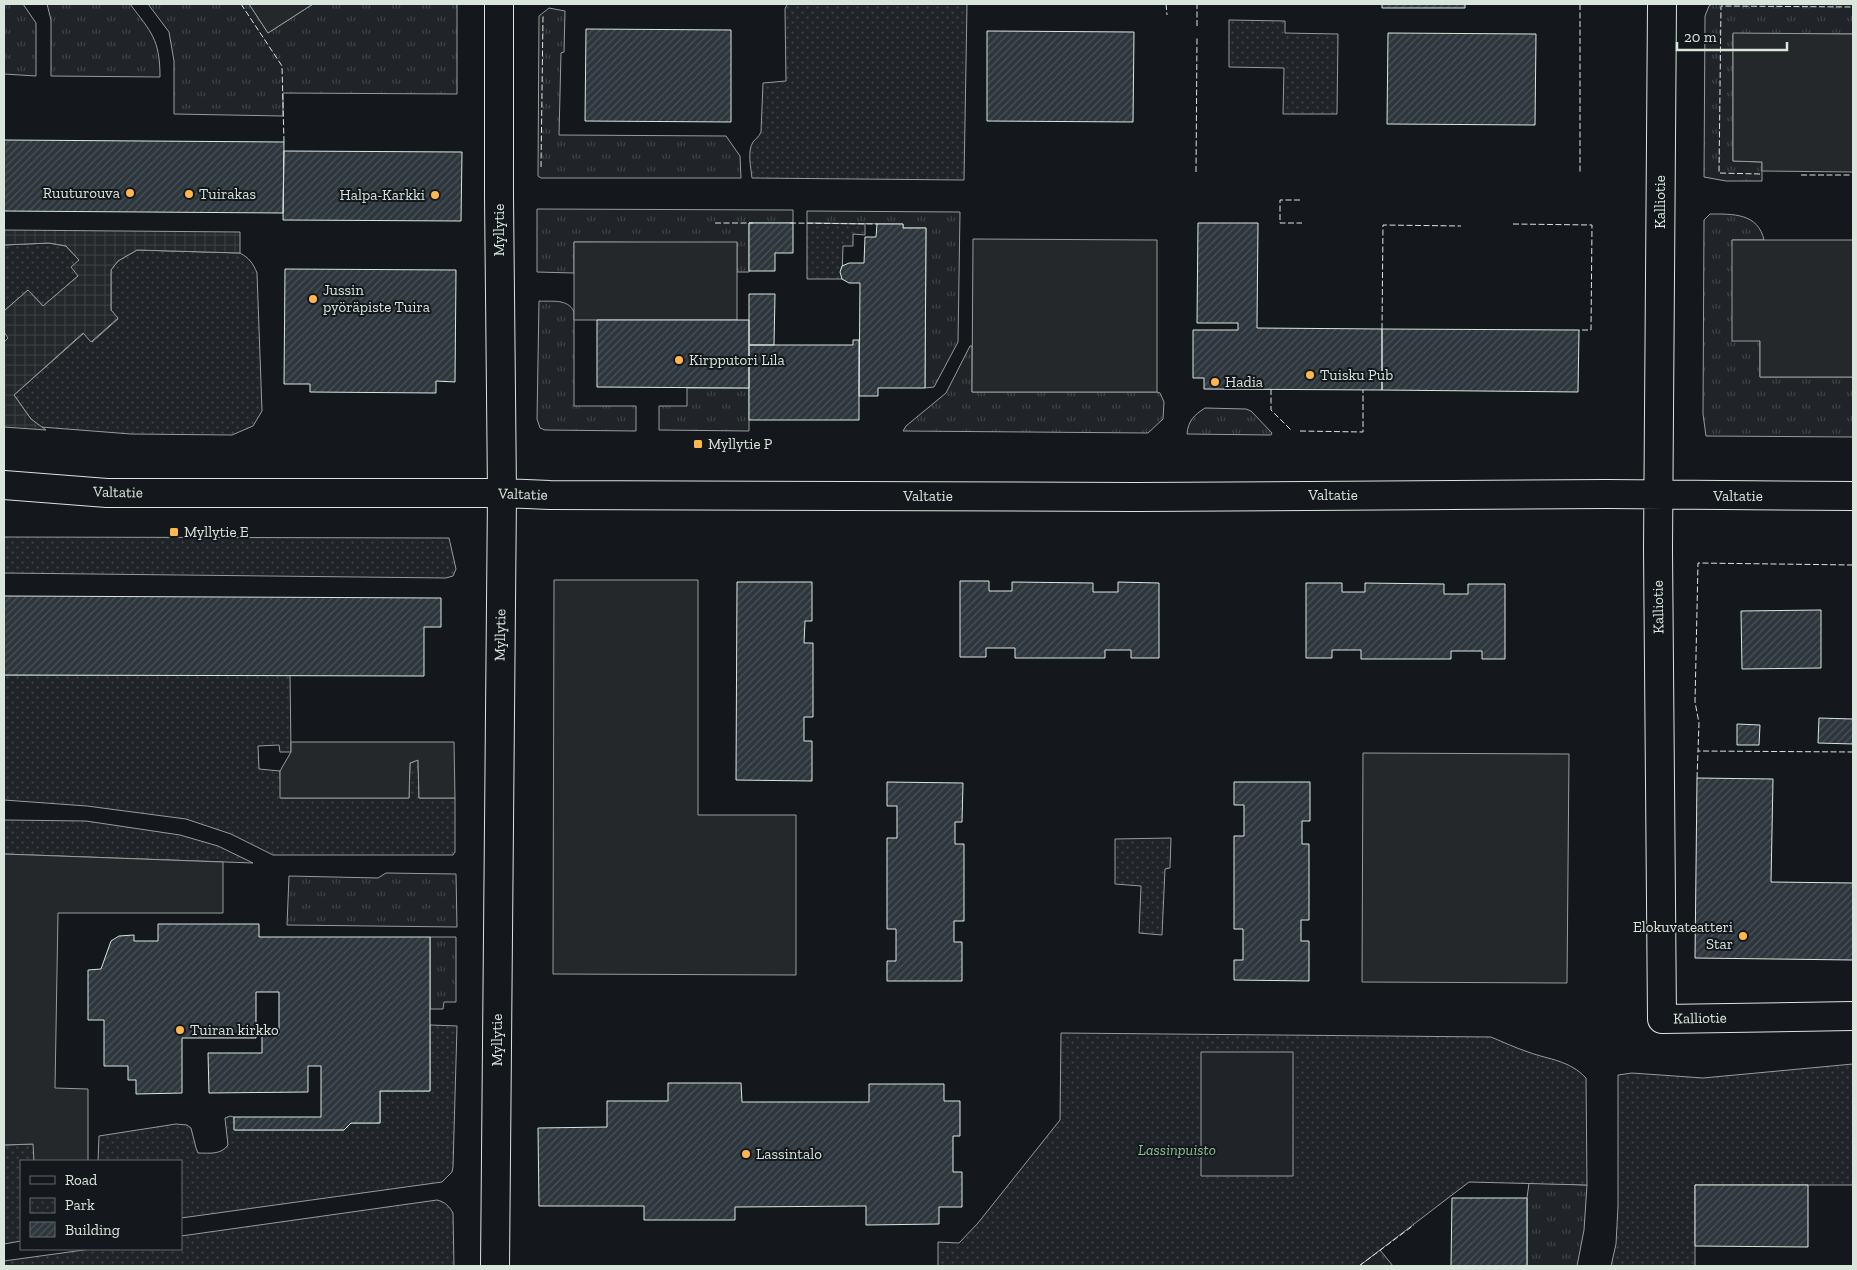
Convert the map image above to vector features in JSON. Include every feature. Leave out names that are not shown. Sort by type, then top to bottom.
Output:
[{"type":"street","name":"Myllytie","points":[[495,1266],[502,493],[499,196],[500,4]]},
{"type":"street","name":"Kalliotie","points":[[1662,4],[1658,495],[1662,1019],[1853,1016]]},
{"type":"street","name":"Valtatie","points":[[4,485],[107,493],[502,493],[570,495],[1126,497],[1607,494],[1853,496]]},
{"type":"green space","points":[[4,4],[23,4],[36,23],[36,76],[4,74]]},
{"type":"green space","points":[[47,4],[130,4],[153,37],[160,64],[160,77],[51,76],[51,20]]},
{"type":"green space","points":[[148,4],[249,4],[268,33],[313,4],[457,4],[457,94],[283,93],[283,116],[174,114],[174,61],[169,32]]},
{"type":"green space","points":[[787,4],[967,4],[964,180],[752,178],[750,150],[753,142],[761,132],[763,83],[786,81],[785,9]]},
{"type":"green space","points":[[1712,4],[1853,4],[1853,34],[1733,34],[1733,161],[1762,162],[1762,181],[1726,181],[1704,177],[1705,16],[1709,6]]},
{"type":"green space","points":[[549,8],[565,11],[564,52],[561,53],[559,135],[726,136],[740,156],[741,178],[541,178],[538,176],[539,16]]},
{"type":"green space","points":[[1229,20],[1285,21],[1285,33],[1338,34],[1337,114],[1283,114],[1284,68],[1229,67]]},
{"type":"green space","points":[[537,209],[793,210],[793,223],[749,223],[749,272],[737,272],[737,243],[574,242],[574,273],[537,272]]},
{"type":"green space","points":[[807,211],[960,212],[958,342],[934,387],[925,388],[926,228],[903,228],[903,224],[807,223]]},
{"type":"green space","points":[[1710,214],[1736,215],[1750,220],[1761,231],[1764,240],[1732,240],[1760,341],[1760,377],[1853,377],[1853,437],[1706,436],[1703,414],[1704,220]]},
{"type":"green space","points":[[807,223],[865,224],[865,235],[853,234],[853,246],[843,246],[842,279],[807,279]]},
{"type":"green space","points":[[49,243],[66,246],[79,260],[78,276],[43,306],[28,290],[4,311],[4,245]]},
{"type":"green space","points":[[137,250],[240,253],[252,264],[257,273],[262,411],[253,426],[232,435],[131,434],[41,427],[31,419],[14,395],[84,333],[92,342],[118,319],[111,310],[111,270],[118,261]]},
{"type":"green space","points":[[539,301],[563,303],[568,305],[574,312],[574,406],[636,406],[636,431],[545,430],[540,428],[537,419]]},
{"type":"green space","points":[[970,346],[972,346],[972,392],[1157,392],[1160,393],[1164,402],[1163,419],[1148,433],[903,431],[906,426],[946,393]]},
{"type":"green space","points":[[687,388],[749,388],[749,431],[659,430],[659,406],[687,406]]},
{"type":"green space","points":[[1205,408],[1246,409],[1251,411],[1272,433],[1271,435],[1187,434],[1192,419]]},
{"type":"green space","points":[[4,537],[449,538],[456,569],[453,576],[446,578],[4,573]]},
{"type":"green space","points":[[4,675],[290,675],[291,752],[280,752],[279,745],[258,746],[259,769],[280,771],[281,798],[409,798],[410,763],[418,760],[419,798],[455,798],[455,852],[453,855],[273,855],[231,834],[186,819],[87,806],[4,800]]},
{"type":"green space","points":[[4,820],[86,821],[180,835],[218,846],[253,863],[4,854]]},
{"type":"green space","points":[[1171,838],[1170,868],[1165,869],[1162,935],[1139,933],[1141,886],[1115,884],[1115,839]]},
{"type":"green space","points":[[386,873],[456,874],[457,927],[287,925],[289,876],[378,878]]},
{"type":"green space","points":[[430,937],[456,937],[456,1002],[444,1002],[443,1009],[430,1009]]},
{"type":"green space","points":[[430,1025],[457,1026],[453,1167],[452,1172],[442,1182],[182,1218],[182,1160],[98,1160],[99,1136],[176,1124],[187,1125],[191,1128],[198,1153],[211,1153],[219,1152],[228,1145],[225,1118],[230,1116],[234,1117],[235,1130],[344,1130],[351,1123],[380,1123],[380,1091],[430,1091]]},
{"type":"green space","name":"Lassinpuisto","points":[[1061,1033],[1491,1037],[1573,1067],[1586,1078],[1587,1185],[1469,1182],[1359,1266],[938,1266],[938,1242],[959,1243],[978,1223],[1060,1120]]},
{"type":"green space","points":[[1201,1052],[1293,1052],[1293,1176],[1201,1176]]},
{"type":"green space","points":[[1853,1064],[1853,1185],[1695,1185],[1695,1266],[1611,1266],[1616,1244],[1618,1206],[1618,1075],[1632,1073],[1703,1078]]},
{"type":"green space","points":[[34,1144],[34,1160],[20,1160],[20,1241],[4,1244],[4,1145]]},
{"type":"green space","points":[[1529,1183],[1587,1185],[1584,1230],[1577,1266],[1527,1266],[1527,1198]]},
{"type":"green space","points":[[437,1200],[450,1208],[453,1213],[454,1266],[4,1266],[4,1261],[84,1250],[182,1250],[182,1236]]},
{"type":"green space","points":[[1380,1250],[1393,1266],[1359,1266]]},
{"type":"shaded area","points":[[249,4],[313,4],[268,33]]},
{"type":"shaded area","points":[[1733,33],[1853,34],[1853,172],[1762,171],[1762,162],[1733,161]]},
{"type":"shaded area","points":[[4,230],[240,232],[240,253],[137,250],[118,261],[111,270],[111,310],[118,318],[91,342],[83,333],[14,395],[31,419],[46,430],[4,427],[4,342],[8,338],[4,332],[4,311],[28,290],[43,306],[78,276],[71,267],[79,260],[66,246],[49,243],[4,245]]},
{"type":"shaded area","points":[[973,239],[1157,240],[1157,392],[972,392]]},
{"type":"shaded area","points":[[1732,240],[1853,240],[1853,377],[1760,377],[1760,341],[1732,341]]},
{"type":"shaded area","points":[[574,242],[737,242],[737,320],[574,320]]},
{"type":"shaded area","points":[[554,580],[698,580],[698,815],[796,815],[796,975],[553,974]]},
{"type":"shaded area","points":[[291,742],[454,742],[455,798],[419,798],[418,760],[410,763],[409,798],[280,798],[280,771],[291,752]]},
{"type":"shaded area","points":[[1363,753],[1569,754],[1567,983],[1362,982]]},
{"type":"shaded area","points":[[4,854],[223,862],[223,913],[58,913],[55,1088],[88,1089],[88,1160],[34,1160],[33,1144],[4,1145]]},
{"type":"building","points":[[1382,4],[1465,4],[1465,8],[1382,8]]},
{"type":"building","points":[[586,29],[731,30],[731,122],[585,121]]},
{"type":"building","points":[[987,31],[1134,32],[1133,122],[987,121]]},
{"type":"building","points":[[1388,33],[1536,34],[1535,125],[1387,124]]},
{"type":"building","points":[[4,140],[284,142],[283,213],[4,211]]},
{"type":"building","points":[[284,151],[462,152],[461,221],[283,220]]},
{"type":"building","points":[[749,223],[793,223],[793,253],[775,253],[775,271],[749,271]]},
{"type":"building","points":[[1198,223],[1258,223],[1257,328],[1382,329],[1382,390],[1204,389],[1204,378],[1193,378],[1193,330],[1238,330],[1238,323],[1197,323]]},
{"type":"building","points":[[877,224],[903,224],[903,228],[926,228],[925,388],[878,388],[878,396],[859,396],[860,283],[849,283],[842,279],[840,272],[842,266],[849,263],[864,263],[865,237],[876,237]]},
{"type":"building","points":[[285,269],[456,270],[455,382],[436,381],[436,393],[310,392],[310,384],[284,384]]},
{"type":"building","points":[[749,294],[775,294],[774,345],[749,345]]},
{"type":"building","points":[[597,320],[749,320],[749,388],[597,387]]},
{"type":"building","points":[[1382,329],[1579,330],[1578,392],[1382,390]]},
{"type":"building","points":[[853,340],[859,340],[859,420],[749,420],[749,345],[853,345]]},
{"type":"building","points":[[960,581],[989,581],[989,591],[1012,591],[1012,582],[1093,583],[1093,592],[1118,592],[1118,582],[1159,583],[1159,658],[1131,658],[1131,650],[1105,650],[1105,658],[1015,658],[1015,648],[986,648],[986,657],[960,657]]},
{"type":"building","points":[[737,582],[812,582],[812,621],[805,621],[804,643],[813,643],[813,717],[804,717],[804,741],[812,741],[812,781],[736,780]]},
{"type":"building","points":[[1306,583],[1342,583],[1342,592],[1365,592],[1365,583],[1444,584],[1444,594],[1468,594],[1468,584],[1505,584],[1505,659],[1482,659],[1482,651],[1451,651],[1451,659],[1361,659],[1361,650],[1332,650],[1332,658],[1306,658]]},
{"type":"building","points":[[4,596],[441,598],[441,627],[424,627],[424,676],[4,675]]},
{"type":"building","points":[[1821,610],[1821,668],[1742,669],[1741,611]]},
{"type":"building","points":[[1819,718],[1853,719],[1853,744],[1818,743]]},
{"type":"building","points":[[1737,724],[1760,725],[1759,745],[1737,745]]},
{"type":"building","points":[[1697,778],[1773,779],[1771,882],[1853,883],[1853,960],[1695,958]]},
{"type":"building","points":[[887,782],[963,783],[962,822],[955,822],[955,844],[964,844],[964,921],[954,921],[954,942],[962,942],[962,981],[887,981],[887,961],[896,961],[896,929],[887,929],[887,838],[897,838],[897,806],[887,806]]},
{"type":"building","points":[[1234,782],[1310,782],[1310,821],[1302,821],[1302,844],[1309,844],[1309,920],[1301,920],[1301,941],[1309,941],[1309,981],[1234,980],[1234,960],[1243,960],[1243,929],[1234,929],[1234,836],[1244,836],[1244,805],[1234,805]]},
{"type":"building","name":"Tuiran kirkko","points":[[158,924],[259,924],[259,937],[430,937],[430,1091],[380,1091],[380,1123],[351,1123],[344,1130],[234,1130],[234,1117],[321,1117],[321,1066],[308,1066],[308,1092],[209,1093],[208,1053],[262,1053],[262,1035],[279,1035],[279,992],[256,992],[256,1038],[182,1038],[182,1093],[136,1094],[136,1080],[128,1080],[128,1066],[104,1066],[104,1020],[88,1020],[88,970],[101,969],[111,941],[119,936],[134,935],[134,941],[158,941]]},
{"type":"building","name":"Lassintalo","points":[[668,1083],[741,1083],[742,1102],[869,1102],[869,1084],[944,1084],[944,1101],[960,1101],[960,1136],[953,1136],[953,1172],[962,1172],[962,1207],[939,1207],[939,1224],[866,1225],[866,1206],[735,1207],[735,1220],[644,1220],[644,1206],[539,1206],[538,1128],[607,1127],[607,1101],[668,1101]]},
{"type":"building","points":[[1695,1185],[1808,1185],[1808,1247],[1695,1246]]},
{"type":"building","points":[[1452,1198],[1527,1198],[1527,1266],[1451,1266]]},
{"type":"fence","points":[[241,4],[282,66],[284,142]]},
{"type":"fence","points":[[1166,4],[1167,15]]},
{"type":"fence","points":[[1197,4],[1197,26]]},
{"type":"fence","points":[[1580,4],[1580,172]]},
{"type":"fence","points":[[1760,174],[1719,173],[1721,6],[1853,7]]},
{"type":"fence","points":[[541,167],[543,16]]},
{"type":"fence","points":[[1196,172],[1197,38]]},
{"type":"fence","points":[[1801,175],[1853,175]]},
{"type":"fence","points":[[1300,200],[1280,200],[1280,223],[1302,223]]},
{"type":"fence","points":[[715,223],[753,223]]},
{"type":"fence","points":[[790,223],[877,224]]},
{"type":"fence","points":[[1513,224],[1592,225],[1591,330],[1579,330]]},
{"type":"fence","points":[[1382,329],[1383,225],[1461,226]]},
{"type":"fence","points":[[1271,389],[1271,410],[1292,431]]},
{"type":"fence","points":[[1300,431],[1363,432],[1363,390]]},
{"type":"fence","points":[[1853,565],[1698,563],[1695,702],[1699,723],[1698,751],[1853,752]]},
{"type":"fence","points":[[1697,778],[1698,751]]},
{"type":"fence","points":[[1359,1266],[1414,1225]]},
{"type":"place","name":"Ruuturouva","points":[[130,193]]},
{"type":"place","name":"Tuirakas","points":[[189,194]]},
{"type":"place","name":"Halpa-Karkki","points":[[435,195]]},
{"type":"place","name":"Jussin pyöräpiste Tuira","points":[[313,299]]},
{"type":"place","name":"Kirpputori Lila","points":[[679,360]]},
{"type":"place","name":"Tuisku Pub","points":[[1310,375]]},
{"type":"place","name":"Hadia","points":[[1215,382]]},
{"type":"place","name":"Myllytie P","points":[[698,444]]},
{"type":"place","name":"Myllytie E","points":[[174,532]]},
{"type":"place","name":"Elokuvateatteri Star","points":[[1743,936]]},
{"type":"place","name":"Tuiran kirkko","points":[[180,1030]]},
{"type":"place","name":"Lassintalo","points":[[746,1154]]}]
